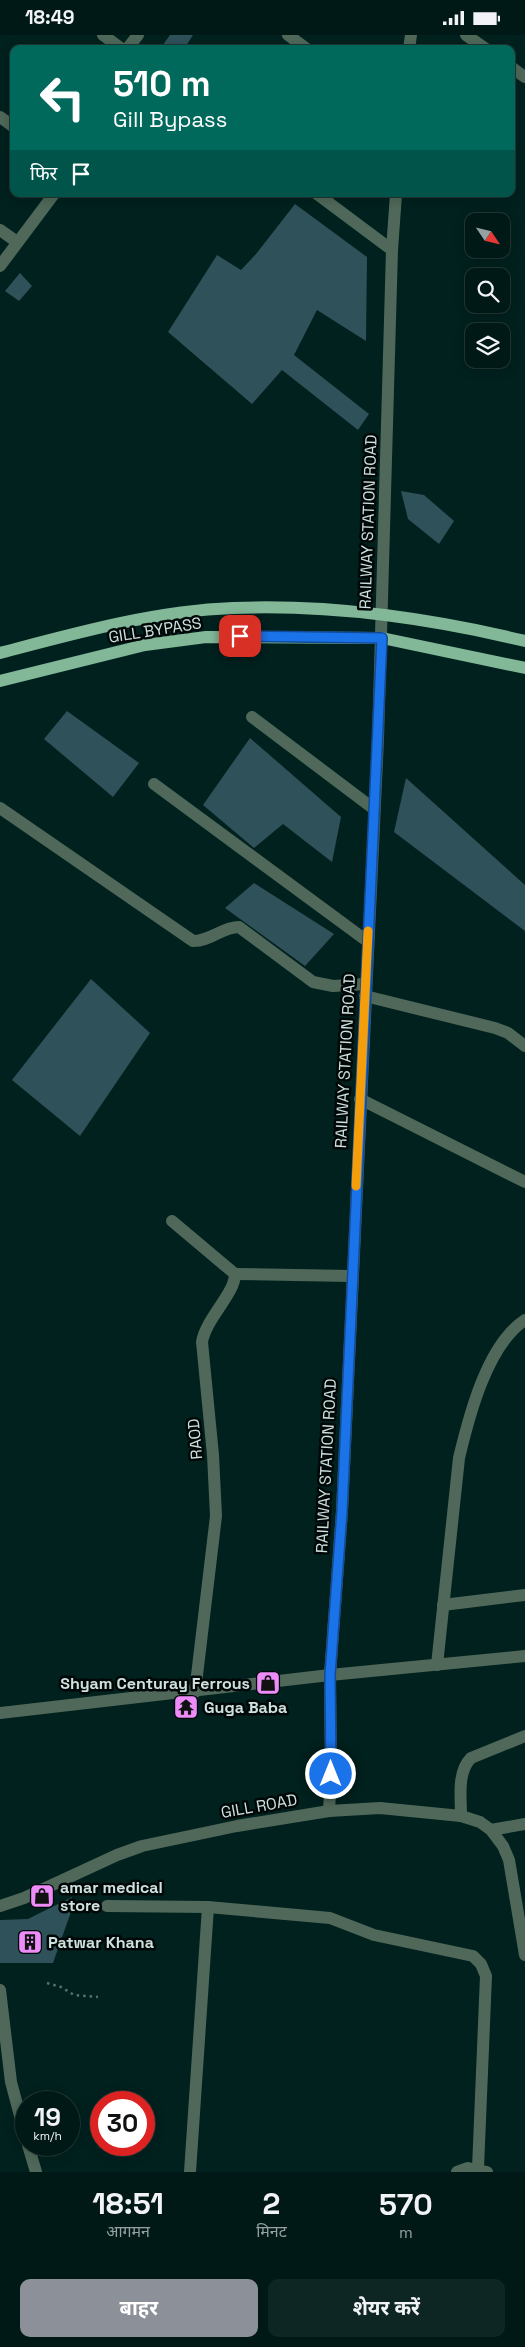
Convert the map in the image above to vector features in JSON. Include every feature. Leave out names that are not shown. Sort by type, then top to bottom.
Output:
[{"type":"main road","name":"GILL BYPASS","points":[[0,653],[81,631],[161,616],[232,608],[309,607],[382,614],[467,627],[525,641]]},
{"type":"main road","name":"GILL BYPASS","points":[[0,681],[145,645],[206,637],[382,638],[525,668]]},
{"type":"street","points":[[103,35],[117,45]]},
{"type":"street","points":[[130,45],[138,35]]},
{"type":"street","points":[[288,35],[301,45]]},
{"type":"street","points":[[466,35],[480,45]]},
{"type":"street","points":[[0,266],[52,197]]},
{"type":"street","points":[[321,197],[392,250]]},
{"type":"street","name":"RAILWAY STATION ROAD","points":[[329,1811],[331,1774],[330,1675],[342,1511],[351,1276],[382,638],[392,250],[396,197]]},
{"type":"street","points":[[0,230],[18,243]]},
{"type":"street","points":[[252,717],[374,809]]},
{"type":"street","points":[[154,784],[368,941]]},
{"type":"street","points":[[0,808],[193,941],[209,939],[230,927],[239,927],[312,983],[365,990],[495,1027],[508,1033],[525,1046]]},
{"type":"street","points":[[360,1099],[525,1182]]},
{"type":"street","points":[[172,1221],[235,1274],[351,1276]]},
{"type":"street","name":"RAOD","points":[[195,1691],[216,1516],[214,1472],[202,1343],[207,1326],[233,1285],[235,1274]]},
{"type":"street","points":[[437,1665],[459,1458],[463,1440],[494,1357],[511,1332],[525,1320]]},
{"type":"street","points":[[443,1605],[525,1595]]},
{"type":"street","points":[[0,1713],[330,1675],[525,1656]]},
{"type":"street","points":[[460,1816],[462,1776],[471,1758],[525,1737]]},
{"type":"street","name":"GILL ROAD","points":[[0,1906],[24,1898],[116,1855],[142,1846],[237,1826],[329,1811],[380,1809],[460,1816],[480,1822],[491,1830],[503,1846],[509,1861],[523,1925],[525,1955]]},
{"type":"street","points":[[491,1830],[525,1824]]},
{"type":"street","points":[[106,1907],[208,1907],[330,1918],[374,1935],[473,1956],[481,1964],[486,1976],[482,2170],[468,2168],[457,2172]]},
{"type":"street","points":[[190,2172],[208,1907]]},
{"type":"street","points":[[0,1989],[11,2082],[15,2097]]},
{"type":"street","points":[[31,2156],[36,2172]]},
{"type":"path","points":[[47,1983],[61,1987],[74,1995],[98,1997]]},
{"type":"building","points":[[170,35],[193,35],[187,45],[163,45]]},
{"type":"building","points":[[295,204],[367,257],[366,341],[317,310],[294,355],[369,414],[358,430],[282,370],[252,404],[168,332],[217,255],[241,270]]},
{"type":"building","points":[[20,273],[32,286],[19,301],[5,291]]},
{"type":"building","points":[[401,491],[424,495],[454,521],[439,544],[408,519]]},
{"type":"building","points":[[67,711],[139,763],[113,797],[44,739]]},
{"type":"building","points":[[250,738],[341,817],[332,862],[283,824],[254,848],[203,805]]},
{"type":"building","points":[[406,778],[525,885],[525,931],[394,832]]},
{"type":"building","points":[[254,883],[334,934],[305,966],[225,908]]},
{"type":"building","points":[[91,979],[150,1033],[80,1136],[12,1080]]},
{"type":"building","name":"Patwar Khana","points":[[72,1897],[72,1909],[53,1963],[0,1963],[0,1920],[28,1919]]},
{"type":"slow traffic","points":[[356,1186],[368,931]]},
{"type":"place","name":"Shyam Centuray Ferrous","points":[[268,1683]]},
{"type":"place","name":"Guga Baba","points":[[186,1707]]},
{"type":"place","name":"amar medical store","points":[[42,1896]]},
{"type":"place","name":"Patwar Khana","points":[[30,1942]]},
{"type":"route","points":[[240,636],[382,638],[351,1276],[342,1511],[330,1675],[331,1774]]}]
